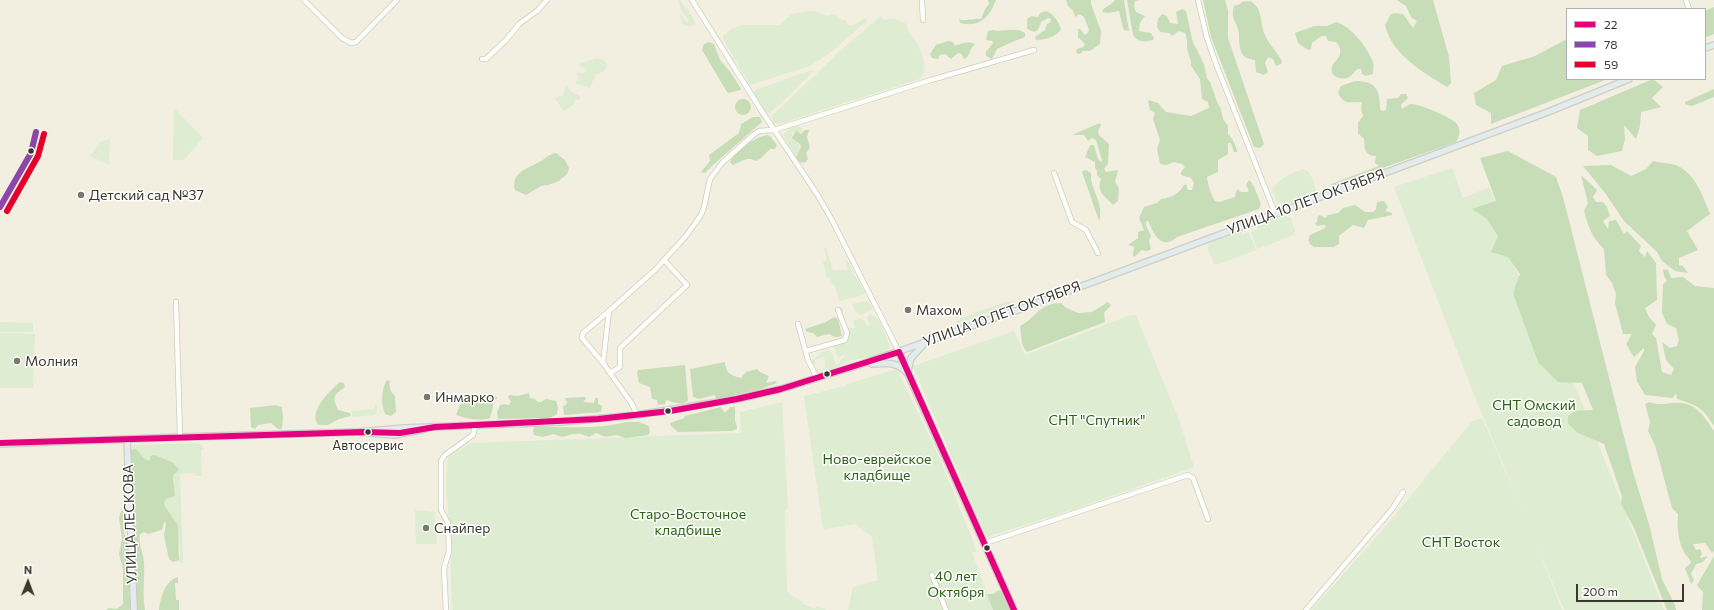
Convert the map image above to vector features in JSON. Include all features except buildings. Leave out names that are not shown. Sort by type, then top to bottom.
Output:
[{"type":"main road","name":"УЛИЦА 10 ЛЕТ ОКТЯБРЯ","points":[[1,443],[180,436],[364,432],[395,435],[435,427],[560,422],[637,415],[737,399],[817,378],[862,364],[1018,310],[1548,112],[1627,80]]},
{"type":"main road","points":[[909,376],[908,368],[911,358],[917,350],[930,340]]},
{"type":"main road","points":[[899,352],[1014,610]]},
{"type":"main road","points":[[862,364],[893,364],[900,366],[909,376]]},
{"type":"main road","name":"УЛИЦА ЛЕСКОВА","points":[[127,439],[134,610]]},
{"type":"street","points":[[304,0],[342,38],[352,43],[356,42],[397,0]]},
{"type":"street","points":[[482,59],[486,59],[522,22],[537,11],[547,0]]},
{"type":"street","points":[[692,0],[774,130],[817,194],[832,220],[899,352]]},
{"type":"street","points":[[922,0],[923,20]]},
{"type":"street","points":[[1198,0],[1207,38],[1216,64],[1275,213]]},
{"type":"street","points":[[637,415],[632,404],[603,363],[582,338],[583,333],[664,260],[695,225],[704,207],[710,179],[722,163],[759,131],[774,130],[931,80],[1034,50]]},
{"type":"street","points":[[0,207],[31,153],[36,132]]},
{"type":"street","points":[[1054,173],[1072,222],[1086,230],[1098,253]]},
{"type":"street","points":[[610,373],[620,367],[620,348],[687,285],[664,260]]},
{"type":"street","points":[[176,302],[180,436]]},
{"type":"street","points":[[806,351],[845,340],[847,333],[838,310]]},
{"type":"street","points":[[603,363],[609,311]]},
{"type":"street","points":[[798,324],[806,351],[817,378]]},
{"type":"street","points":[[446,610],[444,568],[449,551],[448,523],[441,510],[441,461],[445,454],[473,435],[475,426]]},
{"type":"street","points":[[984,543],[1188,475],[1193,478],[1208,519]]},
{"type":"street","points":[[1306,610],[1393,508],[1403,492]]},
{"type":"street","points":[[932,575],[946,610]]},
{"type":"green space","points":[[680,0],[692,16],[696,25],[683,25],[681,15],[687,22],[689,21],[682,11],[678,1]]},
{"type":"green space","points":[[988,0],[996,0],[991,11],[983,20],[973,24],[960,23],[959,19],[981,19],[989,4]]},
{"type":"green space","points":[[1066,0],[1091,0],[1091,4],[1101,31],[1100,44],[1090,51],[1083,51],[1080,54],[1076,53],[1077,49],[1083,47],[1085,44],[1078,37],[1078,29],[1080,29],[1085,35],[1089,30],[1084,17],[1079,14],[1075,17],[1073,10],[1068,6]]},
{"type":"green space","points":[[1115,0],[1124,0],[1129,31],[1124,30],[1123,28],[1119,11],[1108,13],[1102,12],[1104,8]]},
{"type":"green space","points":[[1127,0],[1140,0],[1135,1],[1134,6],[1136,12],[1145,16],[1140,23],[1139,31],[1151,33],[1154,38],[1153,40],[1140,41],[1133,35]]},
{"type":"green space","points":[[1203,0],[1225,0],[1228,11],[1228,38],[1264,144],[1260,148],[1254,147],[1211,37]]},
{"type":"green space","points":[[1397,0],[1433,0],[1449,57],[1451,83],[1447,87],[1410,62],[1394,45],[1385,25],[1391,14],[1403,14],[1413,28],[1417,21],[1411,17],[1406,6]]},
{"type":"green space","points":[[1250,1],[1257,7],[1263,31],[1282,62],[1276,66],[1273,59],[1268,57],[1265,63],[1268,72],[1264,75],[1256,72],[1255,60],[1248,59],[1243,55],[1233,14],[1234,6],[1242,2]]},
{"type":"green space","points":[[1714,7],[1714,34],[1707,37],[1706,36],[1706,11]]},
{"type":"green space","points":[[1182,9],[1186,11],[1193,43],[1204,64],[1207,78],[1221,109],[1223,119],[1228,126],[1228,134],[1233,140],[1237,150],[1237,152],[1234,152],[1231,143],[1228,143],[1228,154],[1218,160],[1218,172],[1207,177],[1211,193],[1215,201],[1219,202],[1235,197],[1237,189],[1241,192],[1249,191],[1246,185],[1249,180],[1254,187],[1261,204],[1259,209],[1177,237],[1167,242],[1162,242],[1159,239],[1148,221],[1146,221],[1146,225],[1151,236],[1149,241],[1151,249],[1148,251],[1142,250],[1134,257],[1134,247],[1128,245],[1138,238],[1138,232],[1144,230],[1139,218],[1144,207],[1157,203],[1161,199],[1175,195],[1186,184],[1188,190],[1192,190],[1194,183],[1191,178],[1181,175],[1181,172],[1185,167],[1182,164],[1174,162],[1165,165],[1160,163],[1157,149],[1160,140],[1153,119],[1155,113],[1150,110],[1148,101],[1158,103],[1166,112],[1191,116],[1209,108],[1208,102],[1202,99],[1200,79],[1191,66],[1185,33],[1179,31],[1172,36],[1169,33],[1160,32],[1157,27],[1158,19],[1162,14],[1167,16],[1170,23],[1178,24],[1176,12]]},
{"type":"green space","points":[[816,11],[827,16],[836,15],[843,20],[846,20],[849,26],[867,18],[867,21],[830,53],[810,66],[750,85],[723,39],[723,36],[731,29],[742,25],[779,25],[792,14]]},
{"type":"green space","points":[[1046,11],[1055,18],[1061,29],[1053,36],[1046,39],[1036,40],[1035,37],[1045,30],[1051,19],[1048,18],[1041,22],[1038,30],[1034,32],[1027,29],[1027,19],[1031,16],[1038,17],[1040,13]]},
{"type":"green space","points":[[881,16],[883,20],[894,18],[907,24],[908,31],[919,47],[924,61],[923,74],[920,79],[779,124],[773,122],[772,116],[840,51]]},
{"type":"green space","points":[[1336,22],[1342,24],[1353,32],[1363,44],[1373,62],[1373,74],[1366,76],[1362,74],[1361,69],[1358,69],[1350,76],[1343,79],[1334,76],[1332,73],[1332,67],[1339,56],[1340,49],[1336,42],[1328,41],[1326,36],[1321,36],[1312,43],[1311,49],[1308,50],[1298,43],[1295,33],[1314,26],[1327,26]]},
{"type":"green space","points":[[1017,30],[1025,33],[1025,37],[997,49],[992,59],[986,56],[986,52],[993,43],[992,41],[986,40],[988,31]]},
{"type":"green space","points":[[1565,40],[1566,80],[1605,80],[1491,124],[1491,113],[1476,105],[1474,93],[1496,80],[1502,66],[1535,56]]},
{"type":"green space","points":[[948,41],[953,42],[955,46],[965,43],[975,44],[965,59],[963,58],[962,54],[958,53],[951,59],[945,54],[940,55],[938,59],[932,58],[930,54],[936,45]]},
{"type":"green space","points":[[709,42],[714,44],[720,60],[731,73],[741,89],[740,90],[729,93],[727,92],[702,50],[704,44]]},
{"type":"green space","points":[[597,58],[603,60],[607,64],[603,71],[595,75],[590,88],[575,83],[579,77],[576,74],[579,72],[586,72],[583,67],[579,66],[581,63]]},
{"type":"green space","points":[[812,70],[813,72],[770,113],[765,112],[754,94],[755,90]]},
{"type":"green space","points":[[1651,80],[1654,80],[1663,87],[1652,98],[1661,107],[1641,112],[1640,126],[1636,139],[1624,125],[1625,139],[1622,151],[1597,156],[1588,150],[1588,136],[1577,128],[1580,110]]},
{"type":"green space","points":[[1355,81],[1368,83],[1375,88],[1378,92],[1380,109],[1382,111],[1386,110],[1387,99],[1398,98],[1401,94],[1406,94],[1408,98],[1401,105],[1402,109],[1410,104],[1414,104],[1427,108],[1454,121],[1459,128],[1460,133],[1456,142],[1332,186],[1331,184],[1379,166],[1375,163],[1376,156],[1367,153],[1364,139],[1358,133],[1358,123],[1363,116],[1361,109],[1362,102],[1344,101],[1338,92],[1341,86]]},
{"type":"green space","points":[[567,86],[570,91],[580,96],[580,99],[575,100],[573,105],[564,111],[555,99],[556,97],[563,96],[564,90]]},
{"type":"green space","points":[[1714,89],[1714,97],[1692,106],[1685,104],[1685,102]]},
{"type":"green space","points":[[743,99],[749,101],[751,107],[749,113],[743,115],[737,113],[735,107],[737,101]]},
{"type":"green space","points":[[174,108],[203,138],[184,160],[173,160]]},
{"type":"green space","points":[[753,117],[760,117],[762,122],[705,173],[701,172],[710,161],[709,155],[739,133],[741,124]]},
{"type":"green space","points":[[1100,123],[1101,125],[1098,131],[1099,135],[1109,144],[1108,164],[1104,169],[1106,172],[1118,171],[1115,181],[1119,189],[1118,201],[1113,205],[1100,191],[1101,179],[1097,175],[1095,162],[1085,157],[1090,145],[1094,145],[1098,159],[1101,162],[1102,160],[1096,140],[1092,138],[1088,141],[1084,135],[1072,135]]},
{"type":"green space","points":[[799,126],[802,128],[802,132],[792,132],[792,135],[798,139],[800,150],[805,160],[796,157],[783,135],[790,127]]},
{"type":"green space","points":[[796,130],[801,134],[805,130],[809,130],[807,137],[810,148],[806,153],[808,159],[806,162],[802,163],[796,158],[801,147],[800,144],[792,138]]},
{"type":"green space","points":[[767,135],[770,136],[777,145],[775,149],[770,149],[756,161],[747,159],[733,165],[730,162],[746,145]]},
{"type":"green space","points":[[110,138],[109,165],[90,156],[100,142]]},
{"type":"green space","points":[[1508,151],[1556,177],[1563,197],[1633,472],[1649,524],[1662,579],[1676,610],[1667,610],[1634,528],[1621,504],[1622,496],[1604,444],[1578,433],[1568,424],[1568,416],[1575,411],[1593,410],[1582,383],[1558,382],[1538,362],[1513,293],[1520,274],[1508,257],[1491,252],[1498,236],[1487,219],[1472,209],[1496,201],[1480,158]]},
{"type":"green space","points":[[556,153],[565,160],[569,168],[567,174],[559,181],[541,186],[526,195],[515,190],[515,179],[521,172],[551,154]]},
{"type":"green space","points":[[1653,161],[1676,165],[1683,169],[1698,186],[1710,214],[1687,231],[1698,250],[1679,258],[1679,265],[1683,266],[1688,273],[1675,271],[1662,261],[1657,252],[1624,221],[1605,193],[1583,166],[1611,165],[1631,176],[1646,169]]},
{"type":"green space","name":"СНТ Омский садовод","points":[[1452,168],[1463,198],[1489,187],[1500,211],[1503,240],[1529,300],[1550,358],[1575,385],[1664,610],[1564,610],[1534,538],[1562,610],[1312,610],[1392,519],[1472,421],[1482,418],[1525,516],[1476,400],[1394,187]]},
{"type":"green space","points":[[1304,169],[1307,170],[1313,179],[1315,194],[1290,205],[1277,202],[1272,190],[1278,182],[1286,176]]},
{"type":"green space","points":[[1086,170],[1091,173],[1091,180],[1100,211],[1099,221],[1082,172]]},
{"type":"green space","points":[[1581,175],[1597,190],[1593,197],[1596,202],[1603,202],[1607,207],[1610,216],[1603,221],[1608,229],[1609,221],[1616,220],[1624,234],[1627,231],[1641,246],[1639,251],[1645,257],[1647,251],[1656,263],[1657,300],[1645,308],[1649,317],[1656,325],[1652,334],[1656,338],[1662,372],[1671,375],[1674,369],[1666,360],[1662,342],[1670,348],[1677,346],[1679,340],[1676,328],[1667,324],[1662,313],[1663,284],[1667,281],[1664,276],[1663,269],[1668,270],[1671,278],[1683,277],[1695,286],[1714,288],[1714,426],[1703,411],[1677,399],[1676,393],[1673,398],[1645,395],[1637,381],[1635,367],[1644,351],[1644,348],[1634,357],[1626,344],[1632,334],[1623,334],[1615,303],[1616,294],[1612,283],[1606,275],[1604,249],[1596,241],[1587,222],[1584,211],[1588,203]]},
{"type":"green space","points":[[1384,201],[1388,207],[1385,211],[1392,213],[1392,215],[1368,220],[1364,228],[1353,225],[1339,236],[1339,244],[1334,247],[1314,247],[1310,244],[1308,240],[1310,235],[1325,228],[1326,226],[1317,226],[1315,224],[1318,216],[1320,215],[1325,218],[1328,215],[1338,213],[1343,208],[1355,205],[1365,212],[1373,212],[1376,209],[1377,202]]},
{"type":"green space","points":[[1283,215],[1291,218],[1295,230],[1294,235],[1257,249],[1251,232],[1258,229],[1257,226]]},
{"type":"green space","points":[[1241,232],[1242,235],[1249,232],[1256,250],[1219,264],[1214,264],[1207,248],[1209,243],[1233,233]]},
{"type":"green space","points":[[824,248],[826,248],[833,270],[847,270],[846,259],[865,293],[864,295],[839,301],[835,285],[833,285],[829,277],[827,278],[823,262],[827,261]]},
{"type":"green space","points":[[864,301],[868,302],[872,307],[871,310],[861,315],[856,313],[852,304]]},
{"type":"green space","points":[[1005,302],[1010,302],[1011,305],[956,324],[955,323],[961,318]]},
{"type":"green space","points":[[1108,302],[1111,305],[1104,313],[1105,322],[1027,352],[1025,349],[1022,343],[1020,326],[1048,305],[1061,303],[1069,309],[1079,313],[1092,312]]},
{"type":"green space","points":[[839,307],[842,307],[844,310],[842,311],[848,328],[855,328],[853,321],[861,318],[867,326],[870,325],[867,318],[870,314],[876,317],[880,322],[890,347],[887,351],[878,355],[853,360],[827,370],[817,371],[817,369],[824,369],[826,366],[824,357],[815,360],[816,365],[813,364],[812,361],[820,355],[820,353],[830,349],[836,365],[845,357],[844,355],[839,357],[834,346],[845,343],[849,337]]},
{"type":"green space","name":"СНТ \"Спутник\"","points":[[1131,315],[1136,315],[1179,420],[1194,467],[1072,510],[986,537],[913,366],[1014,331],[1025,355]]},
{"type":"green space","points":[[834,317],[838,319],[842,336],[835,337],[829,334],[817,337],[813,333],[807,332],[805,329],[826,322]]},
{"type":"green space","points":[[0,322],[33,323],[33,332],[0,332]]},
{"type":"green space","name":"Молния","points":[[0,333],[35,334],[33,388],[0,388]]},
{"type":"green space","points":[[725,362],[728,372],[734,376],[741,378],[746,372],[757,369],[769,376],[766,383],[775,381],[777,383],[758,390],[717,399],[714,395],[699,399],[693,397],[690,369]]},
{"type":"green space","points":[[685,365],[688,401],[677,403],[666,400],[665,404],[658,405],[657,400],[652,399],[650,387],[639,383],[637,373],[638,370]]},
{"type":"green space","name":"Ново-еврейское кладбище","points":[[897,369],[940,459],[977,551],[972,553],[993,610],[848,610],[853,587],[878,580],[872,537],[855,524],[823,529],[804,396],[845,386],[847,384]]},
{"type":"green space","points":[[387,380],[390,381],[390,389],[395,396],[396,412],[391,416],[385,414],[382,397]]},
{"type":"green space","points":[[340,382],[344,383],[345,387],[335,396],[336,405],[338,410],[350,413],[351,416],[339,419],[328,425],[318,425],[316,413],[318,407],[326,396]]},
{"type":"green space","points":[[529,393],[530,398],[535,399],[538,402],[546,399],[556,401],[558,407],[557,414],[550,418],[498,419],[497,412],[500,405],[509,405],[511,401],[508,398],[509,395],[518,396]]},
{"type":"green space","points":[[469,397],[476,399],[497,397],[497,399],[492,400],[493,407],[490,418],[478,420],[456,415],[459,407]]},
{"type":"green space","points":[[585,397],[586,399],[583,402],[594,403],[595,398],[598,398],[598,404],[602,406],[601,412],[564,415],[563,406],[566,405],[567,402],[565,398]]},
{"type":"green space","name":"Старо-Восточное кладбище","points":[[782,402],[788,508],[785,512],[787,590],[789,594],[803,602],[802,604],[815,609],[817,606],[827,610],[452,610],[446,483],[448,456],[471,443],[741,433],[740,412]]},
{"type":"green space","points":[[1649,402],[1655,404],[1687,404],[1698,410],[1714,431],[1714,551],[1712,553],[1705,543],[1693,544],[1696,550],[1700,549],[1702,553],[1700,558],[1708,556],[1703,562],[1696,564],[1691,574],[1694,580],[1691,584],[1685,568],[1691,563],[1680,542],[1678,514],[1672,508],[1655,445],[1648,431],[1650,422],[1645,404]]},
{"type":"green space","points":[[276,405],[282,407],[282,429],[278,429],[271,423],[258,425],[255,429],[251,427],[250,408]]},
{"type":"green space","points":[[375,405],[377,405],[377,412],[375,415],[352,417],[352,411],[374,409]]},
{"type":"green space","points":[[721,407],[725,413],[730,407],[735,407],[735,421],[737,429],[732,431],[678,432],[671,426],[670,423],[684,418],[685,416]]},
{"type":"green space","points":[[626,422],[639,422],[649,426],[650,432],[648,435],[626,438],[616,435],[606,437],[596,433],[589,437],[581,434],[573,434],[562,437],[554,434],[543,437],[534,435],[533,431],[534,427],[592,427]]},
{"type":"green space","points":[[198,443],[202,445],[204,449],[201,450],[202,476],[195,476],[195,473],[180,474],[183,564],[178,561],[180,554],[179,539],[164,503],[166,499],[175,496],[173,478],[178,468],[172,462],[155,455],[150,461],[146,460],[138,451],[130,450],[133,445]]},
{"type":"green space","points":[[135,449],[146,460],[150,461],[150,456],[155,455],[172,462],[178,468],[178,471],[174,474],[173,478],[175,496],[166,499],[164,503],[178,525],[179,560],[173,562],[169,559],[164,536],[166,523],[164,522],[162,530],[148,534],[144,532],[140,534],[140,545],[144,562],[145,610],[136,610],[130,450]]},
{"type":"green space","name":"Снайпер","points":[[415,510],[435,512],[437,544],[416,544]]},
{"type":"green space","points":[[121,511],[123,511],[125,516],[126,528],[124,533],[128,541],[128,569],[131,610],[106,610],[109,608],[117,609],[123,604],[123,570],[119,554],[122,539],[119,518]]},
{"type":"green space","points":[[1714,556],[1714,610],[1702,610],[1703,592],[1697,585]]},
{"type":"green space","points":[[178,577],[178,583],[175,583],[176,600],[179,600],[179,610],[159,610],[164,590],[173,579]]},
{"type":"green space","points":[[999,590],[1001,591],[1010,610],[993,610],[987,594],[993,594]]},
{"type":"transit line","name":"78","points":[[0,207],[31,153],[36,132]]},
{"type":"transit line","name":"59","points":[[7,211],[38,156],[44,134]]},
{"type":"transit line","name":"22","points":[[899,352],[1014,610]]},
{"type":"transit line","name":"22","points":[[0,443],[364,432],[400,433],[435,427],[598,419],[670,411],[737,399],[781,389],[899,352]]},
{"type":"place","name":"Детский сад №37","points":[[81,195]]},
{"type":"place","name":"Махом","points":[[908,310]]},
{"type":"place","name":"Молния","points":[[17,361]]},
{"type":"place","name":"Инмарко","points":[[427,397]]},
{"type":"place","name":"Автосервис","points":[[368,432]]},
{"type":"place","name":"Снайпер","points":[[426,528]]},
{"type":"park label","name":"СНТ Восток","points":[[1461,542]]},
{"type":"park label","name":"40 лет Октября","points":[[956,584]]}]
